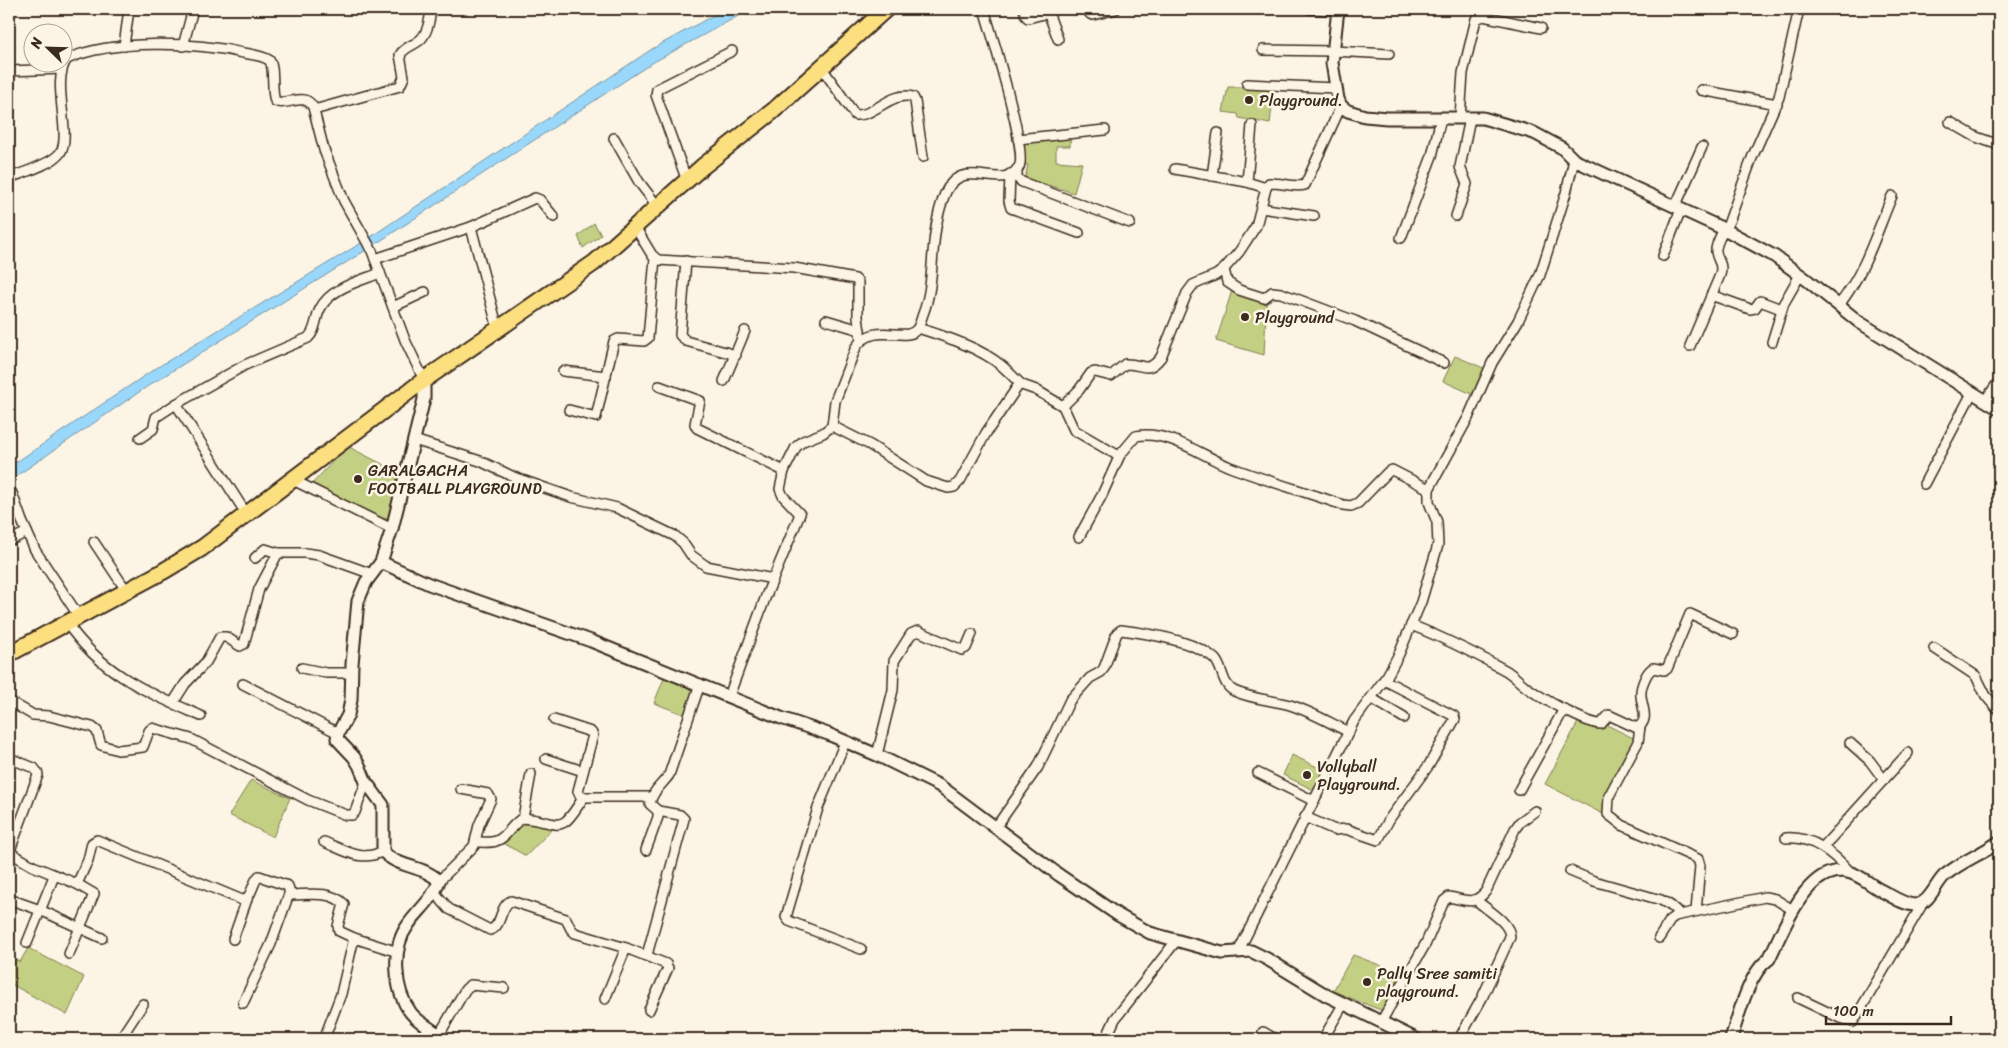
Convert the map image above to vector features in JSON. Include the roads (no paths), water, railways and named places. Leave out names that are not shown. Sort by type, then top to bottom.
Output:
[{"type":"main road","points":[[9,654],[186,559],[247,515],[424,380],[594,263],[687,181],[773,111],[886,9]]},
{"type":"street","points":[[124,46],[129,9]]},
{"type":"street","points":[[183,46],[193,9]]},
{"type":"street","points":[[314,110],[400,86],[404,77],[400,55],[404,49],[420,40],[423,36],[428,27],[431,9]]},
{"type":"street","points":[[984,9],[1001,63],[1021,160],[1014,172],[1009,201],[1011,208],[1079,232]]},
{"type":"street","points":[[1024,9],[1028,18],[1044,14],[1049,15],[1058,40]]},
{"type":"street","points":[[1087,9],[1093,15],[1116,9]]},
{"type":"street","points":[[1309,9],[1338,9],[1332,63],[1341,106],[1348,111],[1365,116],[1387,118],[1483,118],[1534,133],[1562,148],[1574,160],[1725,229],[1774,256],[1800,274],[1859,322],[1999,409]]},
{"type":"street","points":[[1690,346],[1720,275],[1722,266],[1716,252],[1752,158],[1776,104],[1799,9]]},
{"type":"street","points":[[1456,216],[1468,184],[1460,167],[1465,118],[1460,92],[1476,20],[1483,16],[1541,28]]},
{"type":"street","points":[[72,57],[124,46],[183,46],[232,50],[266,59],[272,65],[275,102],[307,100],[310,102],[331,168],[351,215],[373,255],[405,340],[424,380],[424,399],[392,529],[381,562],[361,591],[358,600],[350,709],[337,739],[360,765],[366,782],[383,805],[383,851],[392,859],[430,873],[449,909],[490,930],[497,926],[506,905],[511,901],[566,919],[575,933],[647,955],[666,964],[668,968],[648,1010]]},
{"type":"street","points":[[1263,50],[1389,54]]},
{"type":"street","points":[[687,181],[656,95],[657,89],[732,51]]},
{"type":"street","points":[[822,68],[855,115],[865,113],[891,99],[905,96],[913,97],[923,157]]},
{"type":"street","points":[[9,71],[22,71]]},
{"type":"street","points":[[9,178],[46,163],[58,156],[62,151],[60,102],[62,72]]},
{"type":"street","points":[[1247,84],[1336,88]]},
{"type":"street","points":[[1701,90],[1776,104]]},
{"type":"street","points":[[1063,406],[1079,390],[1090,373],[1095,372],[1111,376],[1125,364],[1148,368],[1155,366],[1161,357],[1187,293],[1193,285],[1224,269],[1252,234],[1259,219],[1266,188],[1269,184],[1305,185],[1341,106]]},
{"type":"street","points":[[1400,238],[1432,156],[1441,118]]},
{"type":"street","points":[[1950,122],[1976,136],[1999,145]]},
{"type":"street","points":[[1247,182],[1252,125]]},
{"type":"street","points":[[1018,139],[1105,130]]},
{"type":"street","points":[[1212,176],[1218,133]]},
{"type":"street","points":[[614,138],[639,182],[658,207]]},
{"type":"street","points":[[1663,256],[1678,208],[1702,147]]},
{"type":"street","points":[[1238,952],[1349,732],[1384,680],[1399,654],[1412,625],[1438,545],[1437,522],[1429,502],[1429,489],[1468,418],[1492,363],[1518,321],[1540,276],[1566,193],[1574,160]]},
{"type":"street","points":[[1174,170],[1247,182],[1266,188]]},
{"type":"street","points":[[1014,172],[1019,180],[1130,223]]},
{"type":"street","points":[[729,696],[773,579],[800,514],[783,496],[780,489],[784,471],[796,447],[803,440],[823,433],[832,426],[835,401],[856,347],[861,340],[868,335],[877,333],[907,334],[914,332],[918,328],[928,300],[938,218],[946,189],[958,177],[971,174],[993,177],[1014,172]]},
{"type":"street","points":[[1839,305],[1852,288],[1867,261],[1892,196]]},
{"type":"street","points":[[373,255],[471,227],[535,198],[540,200],[554,217]]},
{"type":"street","points":[[1261,208],[1314,216]]},
{"type":"street","points":[[471,227],[498,329]]},
{"type":"street","points":[[569,410],[596,417],[614,341],[618,339],[644,341],[648,336],[655,258],[635,227]]},
{"type":"street","points":[[655,258],[794,268],[855,280],[858,282],[861,340]]},
{"type":"street","points":[[686,261],[680,335],[686,342],[736,355]]},
{"type":"street","points":[[1224,269],[1227,282],[1238,290],[1262,298],[1265,298],[1272,292],[1281,293],[1356,321],[1444,363]]},
{"type":"street","points":[[140,438],[153,429],[156,417],[176,404],[245,365],[308,338],[314,331],[322,305],[331,295],[380,273]]},
{"type":"street","points":[[1772,342],[1781,309],[1800,274]]},
{"type":"street","points":[[393,307],[425,292]]},
{"type":"street","points":[[1711,296],[1750,309],[1755,308],[1759,302],[1781,309]]},
{"type":"street","points":[[826,320],[860,330]]},
{"type":"street","points":[[918,328],[959,342],[1002,366],[1022,385],[1036,390],[1063,406],[1074,430],[1112,454],[1120,455]]},
{"type":"street","points":[[724,381],[745,331]]},
{"type":"street","points":[[563,371],[606,376]]},
{"type":"street","points":[[1985,400],[1999,381]]},
{"type":"street","points":[[832,426],[877,449],[926,481],[948,488],[954,487],[960,481],[986,433],[1018,386],[1022,385]]},
{"type":"street","points":[[659,386],[700,401],[694,424],[697,428],[784,471]]},
{"type":"street","points":[[1924,484],[1972,393]]},
{"type":"street","points":[[176,404],[247,515]]},
{"type":"street","points":[[1079,537],[1102,495],[1120,455],[1136,436],[1175,441],[1228,466],[1343,505],[1351,506],[1358,503],[1392,470],[1429,489]]},
{"type":"street","points":[[414,440],[480,461],[524,481],[571,497],[617,508],[674,536],[683,543],[691,555],[706,566],[773,579]]},
{"type":"street","points":[[293,480],[392,529]]},
{"type":"street","points":[[12,493],[27,532],[46,570],[95,658],[146,692],[201,716]]},
{"type":"street","points":[[9,541],[27,532]]},
{"type":"street","points":[[94,542],[126,590]]},
{"type":"street","points":[[255,558],[265,548],[278,553],[305,553],[319,555],[372,574]]},
{"type":"street","points":[[173,704],[185,684],[206,662],[220,637],[226,637],[240,646],[244,644],[260,589],[278,553]]},
{"type":"street","points":[[381,562],[429,584],[591,640],[877,755],[940,786],[1059,875],[1118,915],[1150,933],[1222,953],[1251,951],[1267,958],[1326,995],[1416,1039]]},
{"type":"street","points":[[1696,911],[1700,866],[1698,860],[1629,828],[1608,814],[1609,796],[1638,742],[1645,708],[1641,694],[1648,673],[1653,668],[1667,669],[1689,615],[1691,614],[1733,634]]},
{"type":"street","points":[[1412,625],[1467,649],[1506,671],[1546,701],[1598,724],[1601,724],[1609,715],[1637,728],[1640,727]]},
{"type":"street","points":[[996,827],[1038,767],[1070,700],[1090,678],[1101,672],[1104,668],[1117,633],[1121,630],[1162,636],[1202,652],[1216,660],[1228,686],[1233,690],[1265,701],[1290,705],[1349,732]]},
{"type":"street","points":[[877,755],[892,690],[894,661],[911,634],[918,631],[962,650],[966,648],[972,634]]},
{"type":"street","points":[[1934,648],[1976,676],[1986,696],[1999,711]]},
{"type":"street","points":[[302,668],[326,673],[352,673]]},
{"type":"street","points":[[1305,817],[1335,830],[1346,829],[1378,840],[1390,818],[1429,765],[1440,746],[1454,716],[1384,680]]},
{"type":"street","points":[[243,684],[338,734]]},
{"type":"street","points":[[647,955],[684,819],[680,815],[658,811],[650,804],[651,797],[669,775],[700,684]]},
{"type":"street","points":[[1371,698],[1404,718]]},
{"type":"street","points":[[9,701],[33,715],[49,716],[92,727],[97,731],[100,744],[114,749],[143,747],[152,728],[185,736],[308,800],[346,816],[352,816],[355,812],[366,782]]},
{"type":"street","points":[[1519,790],[1564,709]]},
{"type":"street","points":[[554,720],[591,732],[593,735],[578,791],[579,795],[583,798],[651,797]]},
{"type":"street","points":[[845,742],[818,808],[786,917],[790,921],[861,949]]},
{"type":"street","points":[[1850,743],[1870,760],[1884,780]]},
{"type":"street","points":[[1823,847],[1908,753]]},
{"type":"street","points":[[9,758],[34,768],[38,775],[9,852],[54,876],[77,884],[90,891],[94,896],[69,954]]},
{"type":"street","points":[[546,759],[583,772]]},
{"type":"street","points":[[1258,773],[1314,801]]},
{"type":"street","points":[[523,818],[531,774]]},
{"type":"street","points":[[462,789],[488,794],[490,796],[489,804],[479,826],[476,842],[406,927],[398,952],[399,986],[403,1000],[412,1014],[439,1037],[465,990],[470,986],[504,988]]},
{"type":"street","points":[[476,842],[496,841],[502,838],[523,818],[558,825],[564,823],[570,819],[583,798]]},
{"type":"street","points":[[646,850],[658,817],[658,811]]},
{"type":"street","points":[[1381,1022],[1426,943],[1444,901],[1449,897],[1474,902],[1486,891],[1520,822],[1535,811]]},
{"type":"street","points":[[1786,838],[1798,837],[1823,847],[1851,873]]},
{"type":"street","points":[[77,884],[88,860],[92,843],[97,840],[238,899],[247,900]]},
{"type":"street","points":[[324,842],[362,857],[373,857],[383,851]]},
{"type":"street","points":[[1798,998],[1853,1022],[1923,903],[1944,877],[1958,866],[1999,842]]},
{"type":"street","points":[[1570,871],[1594,881],[1662,900],[1680,914]]},
{"type":"street","points":[[1731,1039],[1755,974],[1763,963],[1769,960],[1793,910],[1814,883],[1827,873],[1840,871],[1851,873],[1900,900],[1914,905],[1923,903]]},
{"type":"street","points":[[27,943],[54,876]]},
{"type":"street","points":[[233,939],[247,900],[259,876],[288,886],[289,894],[271,944],[243,1003]]},
{"type":"street","points":[[289,894],[323,894],[341,901],[344,904],[344,909],[338,930],[354,938],[398,952]]},
{"type":"street","points":[[1659,938],[1670,919],[1680,914],[1721,908],[1738,902],[1765,897],[1775,899],[1793,910]]},
{"type":"street","points":[[9,899],[40,910],[102,938]]},
{"type":"street","points":[[1459,1039],[1482,998],[1510,937],[1510,930],[1505,924],[1476,900]]},
{"type":"street","points":[[324,1039],[341,994],[354,938]]},
{"type":"street","points":[[1106,1039],[1115,1019],[1176,941]]},
{"type":"street","points":[[605,999],[626,948]]},
{"type":"street","points":[[120,1039],[143,1004]]},
{"type":"street","points":[[1324,1039],[1344,1004]]},
{"type":"street","points":[[1262,1032],[1275,1039]]},
{"type":"water","points":[[725,9],[751,9],[652,63],[371,247],[148,386],[9,481],[9,467],[153,370],[366,240],[652,49]]},
{"type":"place","name":"Playground.","points":[[1249,100]]},
{"type":"place","name":"Playground","points":[[1245,317]]},
{"type":"place","name":"GARALGACHA FOOTBALL PLAYGROUND","points":[[358,479]]},
{"type":"place","name":"Vollyball Playground.","points":[[1307,775]]},
{"type":"place","name":"Pally Sree samiti playground.","points":[[1367,982]]}]
